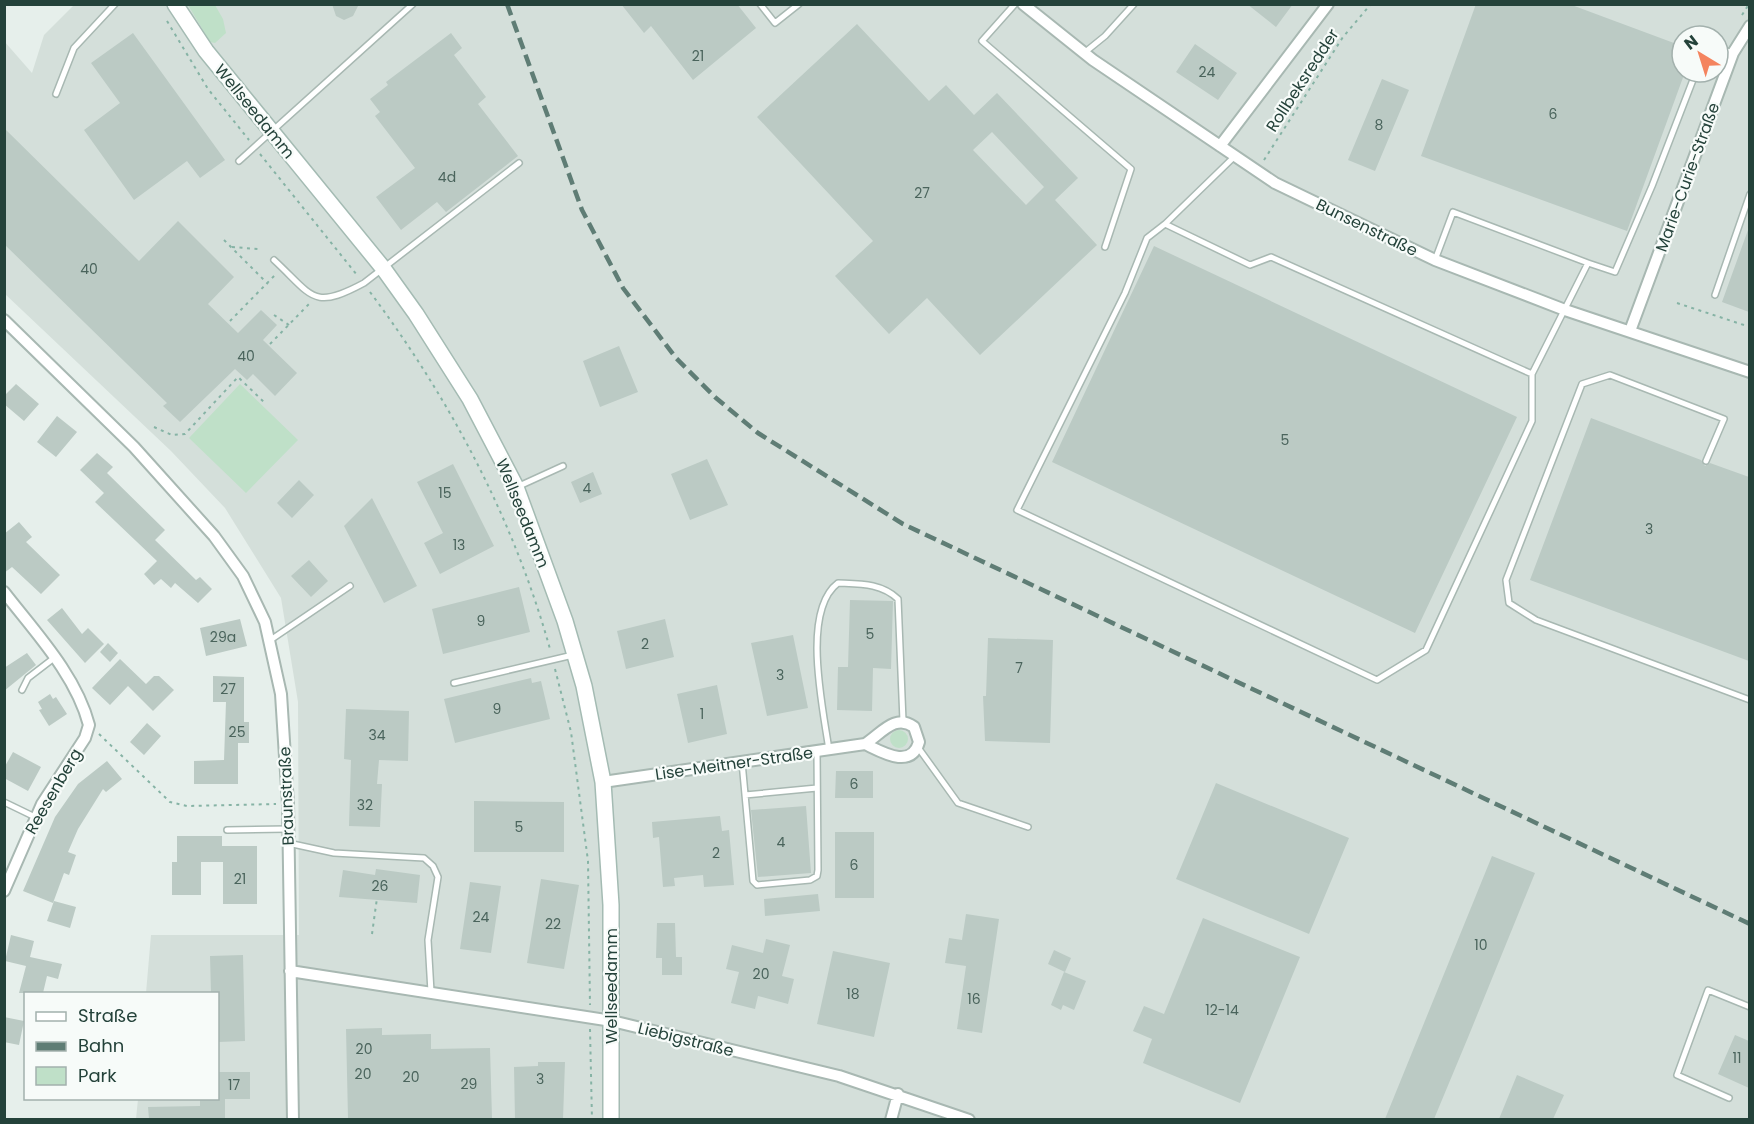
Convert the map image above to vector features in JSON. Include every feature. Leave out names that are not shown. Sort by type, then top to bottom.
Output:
[{"type":"main road","name":"Wellseedamm","points":[[170,10],[383,268],[461,383],[516,487],[575,654],[603,782],[611,893],[610,1119]]},
{"type":"street","name":"Bunsenstraße","points":[[1023,4],[1084,53],[1275,183],[1435,260],[1565,310],[1749,372]]},
{"type":"street","points":[[1220,146],[1328,4]]},
{"type":"street","name":"Marie-Curie-Straße","points":[[1630,331],[1733,53],[1749,26]]},
{"type":"street","name":"Braunstraße","points":[[4,320],[134,447],[183,500],[214,536],[243,576],[265,622],[280,694],[288,804],[293,1119]]},
{"type":"street","points":[[4,592],[54,658],[80,701],[89,725]]},
{"type":"street","points":[[865,744],[896,758],[906,758],[918,746],[914,727],[903,721]]},
{"type":"street","name":"Lise-Meitner-Straße","points":[[603,782],[865,744],[893,722],[903,721]]},
{"type":"street","name":"Reesenberg","points":[[4,891],[36,818],[85,738],[89,725]]},
{"type":"street","name":"Liebigstraße","points":[[290,971],[612,1021],[839,1076],[969,1119]]},
{"type":"street","points":[[891,1119],[898,1094]]},
{"type":"lane","points":[[56,94],[74,48],[115,4]]},
{"type":"lane","points":[[239,162],[413,4]]},
{"type":"lane","points":[[759,4],[775,23],[799,4]]},
{"type":"lane","points":[[1015,4],[982,41],[1131,169],[1105,246]]},
{"type":"lane","points":[[1084,53],[1106,36],[1134,4]]},
{"type":"lane","points":[[1435,260],[1453,212],[1615,272],[1653,186],[1691,84]]},
{"type":"lane","points":[[1235,156],[1165,224],[1147,238],[1125,293],[1017,510],[1377,680],[1426,650],[1532,421],[1532,374],[1588,263]]},
{"type":"lane","points":[[274,260],[315,298],[329,299],[364,283],[519,163]]},
{"type":"lane","points":[[1715,295],[1749,194]]},
{"type":"lane","points":[[1165,224],[1250,265],[1271,257],[1532,374]]},
{"type":"lane","points":[[1706,461],[1724,419],[1610,375],[1582,384],[1506,580],[1509,603],[1536,620],[1749,700]]},
{"type":"lane","points":[[516,487],[563,466]]},
{"type":"lane","points":[[828,750],[817,664],[818,642],[823,602],[829,589],[838,583],[872,585],[890,592],[898,599],[903,721]]},
{"type":"lane","points":[[269,641],[350,586]]},
{"type":"lane","points":[[454,683],[553,662],[575,654]]},
{"type":"lane","points":[[22,690],[28,678],[54,658]]},
{"type":"lane","points":[[918,746],[958,802],[1028,827]]},
{"type":"lane","points":[[742,762],[753,881],[757,885],[810,880],[817,876],[816,751]]},
{"type":"lane","points":[[745,795],[817,788]]},
{"type":"lane","points":[[4,802],[36,818]]},
{"type":"lane","points":[[226,831],[288,829]]},
{"type":"lane","points":[[288,843],[334,853],[424,858],[433,866],[438,878],[428,940],[431,992]]},
{"type":"lane","points":[[1729,1098],[1677,1075],[1708,990],[1749,1007]]},
{"type":"path","name":"Rollbeksredder","points":[[1257,171],[1343,37],[1371,4]]},
{"type":"path","points":[[170,10],[172,32],[208,89],[364,283],[418,359],[491,490],[534,595],[571,732],[587,850],[592,985],[589,1017],[593,1071],[592,1119]]},
{"type":"path","points":[[224,240],[268,284]]},
{"type":"path","points":[[232,247],[258,249]]},
{"type":"path","points":[[230,321],[282,268]]},
{"type":"path","points":[[270,344],[315,298]]},
{"type":"path","points":[[1677,303],[1749,327]]},
{"type":"path","points":[[274,315],[289,325]]},
{"type":"path","points":[[154,426],[172,435],[185,434],[238,377],[266,404]]},
{"type":"path","points":[[89,725],[170,802],[188,806],[288,804]]},
{"type":"path","points":[[372,934],[377,898]]},
{"type":"shaded area","points":[[75,4],[1749,5],[1749,1119],[136,1119],[138,1100],[219,1100],[219,992],[146,992],[151,935],[299,935],[298,702],[281,598],[225,508],[171,451],[5,294],[4,41],[32,73],[44,35]]},
{"type":"green space","points":[[188,5],[215,5],[223,19],[226,33],[215,43],[210,42]]},
{"type":"green space","points":[[240,384],[298,440],[246,493],[189,438]]},
{"type":"green space","points":[[899,730],[905,733],[908,739],[905,745],[899,748],[893,745],[890,739],[893,733]]},
{"type":"building","points":[[332,4],[359,4],[353,16],[344,20],[336,16]]},
{"type":"building","points":[[621,4],[737,4],[756,28],[693,80],[651,26],[644,33]]},
{"type":"building","points":[[1247,4],[1293,4],[1276,27]]},
{"type":"building","points":[[1476,4],[1569,4],[1670,42],[1670,84],[1681,84],[1627,231],[1421,156]]},
{"type":"building","points":[[857,24],[929,101],[946,85],[974,115],[997,93],[1078,178],[1055,200],[1097,245],[980,355],[927,298],[889,334],[835,276],[873,241],[757,117]],"holes":[[[992,132],[1044,187],[1026,205],[973,150]]]},
{"type":"building","points":[[133,33],[225,160],[200,178],[187,161],[134,200],[84,130],[120,103],[91,63]]},
{"type":"building","points":[[451,33],[462,48],[454,55],[486,97],[478,104],[518,156],[446,212],[437,202],[401,230],[376,197],[415,168],[375,116],[380,112],[370,99],[388,85],[386,82]]},
{"type":"building","points":[[1195,44],[1237,73],[1218,100],[1176,72]]},
{"type":"building","points":[[1382,79],[1409,90],[1375,171],[1348,160]]},
{"type":"building","points":[[4,128],[139,261],[178,221],[234,277],[208,304],[238,333],[261,310],[277,325],[263,340],[297,373],[275,396],[253,374],[247,380],[235,369],[180,422],[163,406],[167,403],[4,244]]},
{"type":"building","points":[[1749,230],[1749,312],[1722,302]]},
{"type":"building","points":[[1154,246],[1517,417],[1415,633],[1052,462]]},
{"type":"building","points":[[619,346],[638,392],[600,407],[583,361]]},
{"type":"building","points":[[16,384],[39,404],[24,421],[4,404],[4,396]]},
{"type":"building","points":[[57,416],[77,432],[56,457],[37,442]]},
{"type":"building","points":[[1591,418],[1701,460],[1705,466],[1710,463],[1749,477],[1749,661],[1530,580]]},
{"type":"building","points":[[97,453],[113,467],[107,473],[165,530],[155,540],[196,580],[200,577],[212,589],[198,603],[175,583],[171,588],[161,579],[154,585],[144,574],[157,561],[95,502],[104,493],[80,470]]},
{"type":"building","points":[[707,459],[728,505],[690,520],[671,474]]},
{"type":"building","points":[[453,464],[494,546],[440,574],[424,543],[443,533],[417,482]]},
{"type":"building","points":[[593,472],[602,494],[580,503],[571,482]]},
{"type":"building","points":[[299,480],[314,495],[292,518],[277,503]]},
{"type":"building","points":[[372,498],[417,586],[384,603],[344,526]]},
{"type":"building","points":[[19,522],[32,537],[26,542],[60,575],[41,594],[12,567],[4,573],[4,534]]},
{"type":"building","points":[[309,560],[328,581],[311,597],[291,576]]},
{"type":"building","points":[[519,587],[530,632],[443,654],[432,609]]},
{"type":"building","points":[[850,600],[893,601],[891,669],[873,668],[872,711],[837,710],[838,667],[848,667]]},
{"type":"building","points":[[62,608],[82,634],[88,628],[104,644],[85,663],[47,620]]},
{"type":"building","points":[[240,619],[247,646],[206,656],[200,628]]},
{"type":"building","points":[[665,619],[674,657],[626,669],[617,631]]},
{"type":"building","points":[[793,635],[808,708],[767,716],[751,643]]},
{"type":"building","points":[[988,638],[1053,640],[1050,743],[985,741],[983,696],[986,696]]},
{"type":"building","points":[[108,643],[118,653],[110,662],[100,652]]},
{"type":"building","points":[[27,653],[36,665],[4,691],[4,668]]},
{"type":"building","points":[[120,659],[146,684],[154,676],[159,676],[174,690],[153,711],[128,686],[110,705],[92,688]]},
{"type":"building","points":[[213,676],[244,677],[244,722],[249,722],[249,743],[238,743],[238,784],[194,784],[194,761],[224,760],[226,702],[213,702]]},
{"type":"building","points":[[531,678],[532,683],[541,681],[550,719],[455,743],[444,699]]},
{"type":"building","points":[[717,685],[727,734],[688,743],[677,694]]},
{"type":"building","points":[[50,694],[53,699],[56,697],[67,714],[49,726],[39,710],[42,709],[38,702]]},
{"type":"building","points":[[346,709],[409,711],[408,761],[379,760],[377,784],[382,784],[380,827],[349,826],[351,760],[344,759]]},
{"type":"building","points":[[147,723],[161,736],[144,755],[130,742]]},
{"type":"building","points":[[13,752],[41,767],[28,791],[4,778],[4,768]]},
{"type":"building","points":[[107,761],[122,779],[106,792],[103,789],[78,829],[68,852],[76,855],[69,875],[64,873],[53,903],[23,891],[55,817],[78,784]]},
{"type":"building","points":[[836,771],[873,771],[873,798],[835,798]]},
{"type":"building","points":[[1216,783],[1349,838],[1309,934],[1176,879]]},
{"type":"building","points":[[474,801],[564,802],[564,852],[474,852]]},
{"type":"building","points":[[806,806],[811,873],[758,877],[751,810]]},
{"type":"building","points":[[720,816],[722,831],[729,830],[734,885],[704,887],[703,875],[674,878],[675,886],[663,887],[659,837],[653,838],[652,822]]},
{"type":"building","points":[[835,832],[874,832],[874,898],[835,898]]},
{"type":"building","points":[[177,836],[222,836],[222,846],[257,846],[257,904],[223,904],[223,862],[201,862],[201,895],[172,895],[172,862],[177,862]]},
{"type":"building","points":[[1492,856],[1535,873],[1434,1119],[1385,1119]]},
{"type":"building","points":[[376,869],[420,875],[417,903],[339,897],[343,870],[375,875]]},
{"type":"building","points":[[541,879],[579,885],[564,969],[527,963]]},
{"type":"building","points":[[470,882],[501,886],[491,953],[460,949]]},
{"type":"building","points":[[818,894],[820,911],[765,916],[764,899]]},
{"type":"building","points":[[54,901],[76,907],[70,928],[47,921]]},
{"type":"building","points":[[966,914],[999,919],[982,1033],[957,1029],[966,966],[945,963],[949,938],[962,940]]},
{"type":"building","points":[[1203,918],[1300,957],[1240,1103],[1143,1063],[1152,1039],[1133,1031],[1144,1006],[1164,1014]]},
{"type":"building","points":[[657,923],[675,923],[676,957],[682,957],[682,975],[662,975],[662,958],[656,958]]},
{"type":"building","points":[[11,935],[34,941],[30,957],[62,964],[58,979],[47,976],[43,992],[19,993],[26,966],[5,961]]},
{"type":"building","points":[[766,939],[790,945],[782,976],[794,979],[788,1004],[758,996],[755,1009],[731,1003],[739,972],[726,969],[732,945],[763,953]]},
{"type":"building","points":[[1054,950],[1071,958],[1065,972],[1048,964]]},
{"type":"building","points":[[833,951],[890,963],[874,1037],[817,1024]]},
{"type":"building","points":[[243,955],[245,1041],[219,1042],[219,992],[211,992],[210,956]]},
{"type":"building","points":[[1064,972],[1086,981],[1074,1010],[1063,1005],[1061,1010],[1051,1005]]},
{"type":"building","points":[[4,1017],[24,1021],[19,1045],[4,1042]]},
{"type":"building","points":[[382,1028],[382,1035],[431,1034],[431,1049],[490,1048],[492,1118],[348,1118],[346,1029]]},
{"type":"building","points":[[1735,1035],[1749,1041],[1749,1088],[1718,1074]]},
{"type":"building","points":[[538,1062],[565,1062],[563,1119],[515,1119],[514,1067],[538,1066]]},
{"type":"building","points":[[219,1072],[250,1072],[250,1099],[225,1099],[225,1119],[149,1119],[148,1107],[200,1106],[200,1100],[219,1100]]},
{"type":"building","points":[[1517,1075],[1564,1095],[1553,1119],[1499,1119]]},
{"type":"railway","points":[[507,4],[582,210],[623,288],[676,358],[716,398],[758,433],[903,524],[1750,924]]}]
